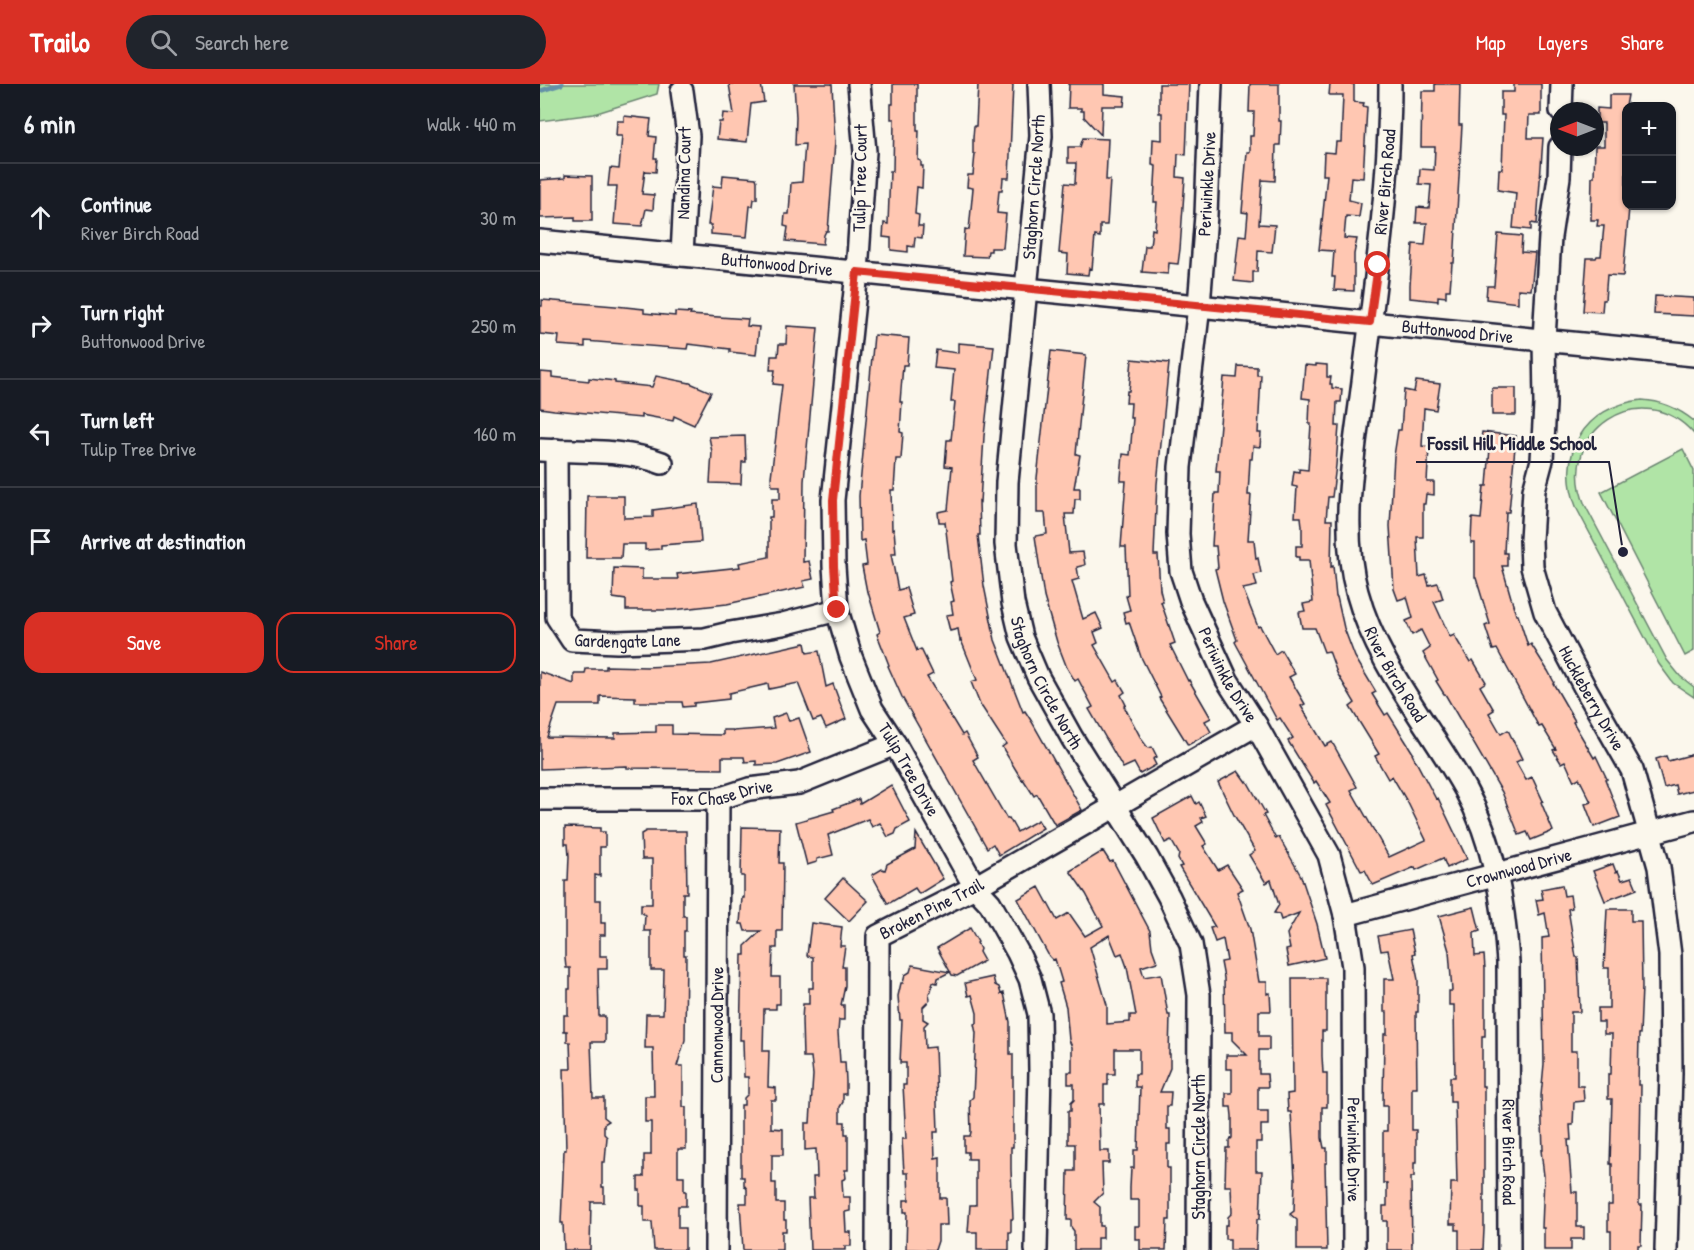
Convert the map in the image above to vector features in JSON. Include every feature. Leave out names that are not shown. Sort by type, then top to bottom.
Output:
[{"type":"street","name":"Tulip Tree Court","points":[[857,272],[865,152],[859,84]]},
{"type":"street","name":"Staghorn Circle North","points":[[1039,84],[1041,136],[1006,482],[1006,544],[1013,603],[1021,637],[1038,677],[1072,738],[1169,897],[1191,944],[1199,995],[1198,1250]]},
{"type":"street","name":"Periwinkle Drive","points":[[1211,84],[1206,215],[1199,306],[1180,467],[1178,534],[1181,572],[1191,601],[1223,672],[1256,725],[1329,855],[1345,915],[1353,967],[1354,1250]]},
{"type":"street","name":"River Birch Road","points":[[1390,84],[1389,141],[1378,265],[1350,484],[1350,552],[1357,592],[1370,627],[1402,691],[1465,790],[1486,837],[1497,874],[1505,920],[1508,962],[1509,1250]]},
{"type":"street","points":[[1561,102],[1562,84]]},
{"type":"street","name":"Nandina Court","points":[[682,91],[688,136],[682,255]]},
{"type":"street","name":"Huckleberry Drive","points":[[1560,156],[1544,339],[1544,426],[1542,460],[1534,490],[1532,567],[1545,612],[1632,770],[1659,867],[1670,955],[1671,1073],[1666,1250]]},
{"type":"street","name":"Buttonwood Drive","points":[[540,241],[1694,355]]},
{"type":"street","name":"Tulip Tree Drive","points":[[857,272],[833,500],[837,610],[855,668],[873,709],[975,887],[990,903],[1030,979],[1039,1014],[1036,1250]]},
{"type":"street","points":[[548,450],[629,455],[646,457],[662,463]]},
{"type":"street","name":"Gardengate Lane","points":[[548,450],[557,617],[572,640],[617,642],[705,639],[783,624],[837,610]]},
{"type":"street","name":"Broken Pine Trail","points":[[877,1250],[878,936],[975,887],[1256,725]]},
{"type":"street","name":"Fox Chase Drive","points":[[540,799],[718,799],[749,789],[799,783],[895,744]]},
{"type":"street","name":"Cannonwood Drive","points":[[716,1250],[718,799]]},
{"type":"street","name":"Crownwood Drive","points":[[1345,915],[1694,821]]},
{"type":"green space","points":[[540,84],[659,84],[657,94],[594,114],[540,121]]},
{"type":"green space","points":[[1642,400],[1663,404],[1682,412],[1694,421],[1694,434],[1673,417],[1651,410],[1628,411],[1608,420],[1592,435],[1582,455],[1579,479],[1585,505],[1667,660],[1680,676],[1694,687],[1694,697],[1673,683],[1659,664],[1577,509],[1571,489],[1570,470],[1573,452],[1580,436],[1590,423],[1604,412],[1622,404]]},
{"type":"green space","points":[[1683,449],[1694,471],[1694,651],[1685,656],[1601,492]]},
{"type":"building","points":[[729,84],[761,84],[764,102],[751,104],[747,142],[717,139],[719,122],[722,122],[723,113],[734,114]]},
{"type":"building","points":[[794,84],[832,84],[835,142],[828,231],[824,235],[823,244],[786,241],[788,227],[784,226],[785,214],[789,214],[791,183],[802,182],[805,144],[795,145]]},
{"type":"building","points":[[893,84],[917,84],[918,160],[923,166],[922,188],[917,187],[915,214],[919,215],[918,226],[923,226],[922,238],[915,237],[914,247],[908,246],[908,252],[891,250],[891,238],[883,237],[884,223],[888,224],[890,171],[893,171],[894,119],[891,119],[891,104],[893,104]]},
{"type":"building","points":[[978,84],[1013,84],[1009,178],[1003,178],[1002,190],[999,190],[997,213],[1006,214],[1003,248],[991,248],[987,257],[963,256],[965,229],[969,230],[973,188],[967,187],[968,175],[973,175],[975,154],[973,154],[973,138],[974,126],[976,126]]},
{"type":"building","points":[[1069,84],[1104,84],[1104,94],[1125,96],[1124,106],[1102,106],[1101,135],[1084,117],[1084,111],[1081,111],[1081,108],[1068,108]]},
{"type":"building","points":[[1159,84],[1189,84],[1186,155],[1178,154],[1177,177],[1185,178],[1180,249],[1178,264],[1169,263],[1168,274],[1142,272],[1145,246],[1150,246],[1152,229],[1155,230],[1156,166],[1152,165],[1153,139],[1162,140]]},
{"type":"building","points":[[1250,84],[1279,84],[1279,121],[1281,121],[1280,145],[1276,145],[1275,181],[1262,180],[1259,224],[1275,225],[1272,252],[1258,251],[1257,272],[1253,272],[1253,283],[1234,281],[1239,235],[1246,236],[1248,213],[1242,212],[1247,152],[1250,152],[1250,136],[1253,136],[1254,112],[1249,112]]},
{"type":"building","points":[[1330,84],[1354,84],[1354,102],[1364,103],[1363,106],[1367,107],[1363,178],[1351,177],[1349,200],[1361,203],[1359,217],[1346,216],[1344,238],[1357,239],[1354,254],[1354,291],[1334,290],[1335,277],[1332,277],[1334,251],[1319,250],[1327,175],[1323,175],[1324,152],[1335,153],[1336,142],[1341,142],[1343,95],[1329,95]]},
{"type":"building","points":[[1435,84],[1460,84],[1459,125],[1462,125],[1454,263],[1452,263],[1450,290],[1446,290],[1446,297],[1438,296],[1438,301],[1410,298],[1413,244],[1425,245],[1427,223],[1416,223],[1417,207],[1429,208],[1431,185],[1419,184],[1420,169],[1434,170],[1435,147],[1421,147],[1422,91],[1435,91]]},
{"type":"building","points":[[1514,84],[1541,84],[1541,115],[1529,115],[1528,138],[1543,138],[1537,224],[1531,223],[1531,230],[1513,228],[1516,193],[1498,190],[1499,169],[1502,169],[1504,115],[1501,115],[1501,92],[1514,92]]},
{"type":"building","points":[[1609,95],[1628,95],[1627,102],[1622,102],[1622,210],[1629,210],[1623,276],[1607,275],[1602,312],[1583,311],[1587,258],[1601,256],[1604,226],[1597,226],[1598,220],[1591,220],[1592,177],[1594,177],[1595,156],[1604,156],[1604,109],[1609,109]]},
{"type":"building","points":[[624,116],[651,119],[649,136],[656,137],[654,158],[657,158],[656,172],[645,171],[642,194],[654,195],[653,210],[646,209],[642,226],[614,224],[617,186],[608,186],[610,168],[619,169],[622,136],[616,136],[617,121],[624,121]]},
{"type":"building","points":[[1083,138],[1108,139],[1106,180],[1110,180],[1107,225],[1100,225],[1100,237],[1095,236],[1092,269],[1089,268],[1088,275],[1067,273],[1068,254],[1059,253],[1065,183],[1075,184],[1076,163],[1068,163],[1068,147],[1080,147]]},
{"type":"building","points":[[565,175],[592,176],[592,221],[575,221],[575,217],[540,218],[540,180],[565,178]]},
{"type":"building","points":[[723,175],[756,178],[757,199],[754,199],[753,206],[750,206],[747,237],[711,234],[711,225],[708,225],[713,186],[722,187]]},
{"type":"building","points":[[1498,234],[1522,236],[1521,252],[1535,253],[1531,290],[1518,289],[1518,303],[1486,299],[1487,286],[1494,286]]},
{"type":"building","points":[[1655,296],[1694,298],[1694,316],[1654,314]]},
{"type":"building","points":[[542,300],[644,309],[644,313],[675,316],[675,312],[748,319],[747,326],[759,327],[756,355],[688,344],[687,349],[585,341],[585,347],[558,345],[559,336],[540,334]]},
{"type":"building","points":[[787,326],[818,328],[804,481],[803,562],[809,561],[813,579],[803,581],[805,587],[727,604],[673,610],[626,610],[626,600],[613,598],[614,568],[642,569],[642,579],[678,579],[677,574],[740,567],[739,563],[769,557],[769,517],[772,517],[772,499],[780,499],[780,486],[772,486],[771,477],[782,385],[773,384],[775,370],[770,370],[771,356],[778,356],[779,344],[786,344]]},
{"type":"building","points":[[874,335],[909,338],[907,365],[903,365],[900,402],[902,402],[900,432],[903,433],[901,459],[896,459],[894,490],[891,490],[892,530],[894,529],[896,554],[891,554],[898,590],[906,588],[914,615],[904,618],[917,651],[921,649],[933,674],[927,677],[962,735],[965,733],[978,757],[973,760],[1007,819],[1009,818],[1017,832],[1038,820],[1043,828],[999,855],[993,844],[987,848],[902,697],[877,634],[880,632],[867,592],[862,566],[867,565],[864,540],[860,541],[859,496]]},
{"type":"building","points":[[958,343],[994,346],[979,501],[980,535],[978,535],[984,586],[995,640],[1023,712],[1025,711],[1032,722],[1082,810],[1055,825],[1037,794],[1034,796],[1022,780],[1002,747],[1006,744],[981,707],[971,682],[977,680],[960,641],[958,629],[950,631],[946,615],[953,614],[951,602],[954,601],[950,582],[952,581],[945,522],[939,522],[938,512],[948,510],[952,467],[945,466],[947,440],[951,440],[955,402],[951,402],[954,370],[934,368],[936,350],[958,353]]},
{"type":"building","points":[[1051,351],[1086,355],[1076,454],[1080,455],[1074,488],[1080,488],[1080,499],[1075,499],[1074,514],[1065,514],[1069,553],[1083,552],[1085,565],[1077,567],[1079,579],[1072,581],[1083,619],[1096,613],[1103,628],[1094,632],[1098,643],[1094,645],[1115,682],[1118,680],[1125,692],[1121,695],[1126,705],[1124,706],[1142,740],[1148,748],[1152,747],[1157,757],[1153,759],[1156,765],[1140,774],[1134,763],[1123,768],[1089,709],[1093,707],[1078,679],[1075,681],[1067,668],[1044,597],[1035,536],[1047,534],[1045,513],[1037,513],[1037,478]]},
{"type":"building","points":[[1132,359],[1169,363],[1157,484],[1154,555],[1158,555],[1163,602],[1161,602],[1175,643],[1170,645],[1188,681],[1211,718],[1205,721],[1211,732],[1188,745],[1159,698],[1161,697],[1141,657],[1129,622],[1126,623],[1123,612],[1130,610],[1126,596],[1128,595],[1126,547],[1121,547],[1126,481],[1121,481],[1121,478],[1123,454],[1130,455],[1133,418],[1130,418],[1131,403],[1126,403]]},
{"type":"building","points":[[1316,364],[1327,365],[1327,377],[1331,377],[1332,388],[1342,389],[1341,402],[1337,402],[1336,426],[1339,426],[1336,465],[1332,497],[1328,497],[1326,520],[1332,520],[1331,567],[1333,566],[1336,597],[1344,628],[1355,657],[1376,692],[1372,694],[1385,715],[1388,713],[1413,753],[1436,799],[1438,798],[1467,859],[1447,868],[1443,858],[1373,885],[1365,870],[1361,871],[1326,805],[1330,803],[1316,781],[1314,783],[1288,741],[1293,738],[1280,718],[1277,720],[1235,642],[1237,640],[1223,601],[1215,569],[1218,568],[1216,546],[1212,546],[1215,493],[1219,493],[1220,471],[1216,471],[1224,377],[1237,378],[1238,366],[1257,367],[1257,375],[1261,375],[1258,433],[1261,433],[1260,447],[1253,446],[1252,459],[1250,459],[1248,495],[1251,495],[1248,540],[1254,540],[1256,559],[1258,558],[1261,573],[1254,575],[1257,586],[1243,589],[1258,627],[1260,626],[1275,654],[1281,650],[1295,674],[1289,677],[1305,704],[1301,706],[1325,746],[1332,742],[1357,787],[1351,790],[1389,857],[1426,840],[1392,776],[1388,779],[1375,756],[1379,754],[1350,707],[1355,703],[1337,673],[1329,651],[1324,652],[1315,628],[1302,628],[1299,612],[1305,611],[1303,604],[1313,602],[1309,560],[1299,560],[1299,557],[1296,557],[1296,546],[1302,546],[1302,526],[1301,517],[1295,517],[1297,487],[1292,486],[1294,471],[1308,470],[1310,399],[1302,398],[1305,365],[1316,366]]},
{"type":"building","points":[[540,372],[552,373],[552,377],[589,381],[589,378],[652,387],[656,376],[690,383],[711,392],[694,425],[674,416],[673,421],[641,415],[641,418],[554,410],[540,408]]},
{"type":"building","points":[[1416,381],[1440,384],[1436,410],[1424,408],[1422,446],[1429,447],[1427,482],[1434,482],[1434,495],[1426,494],[1425,504],[1423,504],[1423,537],[1417,537],[1419,577],[1426,575],[1429,585],[1438,583],[1443,599],[1434,602],[1450,637],[1454,635],[1470,662],[1473,660],[1486,682],[1480,686],[1494,710],[1489,713],[1501,734],[1508,730],[1522,759],[1516,762],[1526,780],[1532,777],[1543,801],[1541,802],[1553,831],[1531,840],[1527,832],[1519,835],[1502,792],[1436,681],[1438,680],[1423,653],[1430,648],[1421,630],[1412,635],[1406,621],[1413,618],[1407,597],[1398,600],[1394,589],[1390,526],[1394,456],[1398,430],[1401,430],[1404,390],[1414,392]]},
{"type":"building","points":[[1492,388],[1516,388],[1516,415],[1492,415]]},
{"type":"building","points":[[1482,432],[1516,436],[1509,512],[1506,512],[1504,553],[1507,553],[1507,566],[1502,566],[1516,615],[1518,615],[1528,646],[1531,644],[1548,671],[1575,721],[1573,722],[1594,758],[1596,756],[1607,779],[1605,779],[1620,817],[1594,827],[1585,804],[1591,802],[1579,778],[1574,781],[1565,761],[1561,763],[1553,750],[1556,749],[1542,726],[1539,727],[1497,649],[1493,650],[1485,626],[1490,624],[1475,578],[1475,543],[1471,543],[1472,518],[1481,519],[1484,486],[1487,486],[1490,448],[1480,447]]},
{"type":"building","points":[[745,436],[746,462],[742,462],[741,484],[710,483],[712,452],[709,437]]},
{"type":"building","points":[[587,496],[624,496],[624,518],[653,517],[653,510],[698,504],[701,542],[661,545],[661,549],[645,550],[645,544],[622,544],[621,558],[586,558]]},
{"type":"building","points":[[805,643],[807,653],[819,651],[826,687],[833,684],[846,719],[826,728],[821,718],[813,721],[798,683],[769,689],[768,684],[729,693],[729,699],[694,703],[694,706],[683,707],[682,702],[635,702],[635,697],[600,696],[600,705],[558,705],[547,737],[615,738],[615,733],[656,732],[656,725],[672,725],[672,734],[723,735],[723,730],[774,728],[772,718],[786,713],[789,721],[799,718],[811,752],[777,764],[756,765],[756,761],[745,762],[744,757],[722,757],[722,769],[627,768],[627,766],[540,769],[540,672],[574,684],[574,674],[585,674],[586,669],[606,669],[606,666],[711,664]]},
{"type":"building","points":[[1694,754],[1694,790],[1677,794],[1675,785],[1664,788],[1656,759],[1666,756],[1668,761]]},
{"type":"building","points":[[1238,771],[1247,781],[1266,814],[1263,815],[1276,839],[1279,837],[1301,876],[1317,924],[1325,958],[1289,966],[1286,950],[1290,949],[1287,934],[1299,913],[1281,920],[1279,914],[1274,913],[1279,905],[1271,880],[1266,883],[1249,855],[1255,851],[1218,782]]},
{"type":"building","points":[[891,785],[910,822],[888,837],[880,823],[872,827],[868,819],[828,835],[833,855],[817,859],[817,862],[807,865],[796,822],[834,811],[833,809],[859,799],[860,804]]},
{"type":"building","points":[[1192,796],[1196,804],[1199,802],[1206,816],[1201,818],[1203,822],[1196,826],[1207,844],[1203,846],[1218,870],[1227,865],[1243,889],[1237,892],[1250,929],[1259,982],[1267,982],[1267,994],[1270,993],[1271,1011],[1259,1011],[1259,1036],[1269,1036],[1269,1050],[1259,1050],[1259,1074],[1267,1074],[1268,1087],[1258,1087],[1258,1111],[1268,1111],[1268,1125],[1261,1125],[1261,1142],[1256,1142],[1256,1171],[1262,1171],[1256,1250],[1230,1250],[1230,1239],[1225,1239],[1225,1225],[1228,1225],[1228,1217],[1232,1213],[1231,1186],[1225,1186],[1226,1148],[1229,1148],[1229,1141],[1232,1138],[1231,1107],[1226,1107],[1226,1093],[1232,1093],[1232,1069],[1226,1069],[1226,1055],[1247,1055],[1232,1040],[1232,1032],[1225,1032],[1224,978],[1221,962],[1227,961],[1223,939],[1215,942],[1210,928],[1215,927],[1179,867],[1182,866],[1178,859],[1179,854],[1171,840],[1165,843],[1153,818]]},
{"type":"building","points":[[565,827],[600,828],[600,832],[605,832],[605,847],[600,847],[600,876],[595,875],[595,900],[601,900],[601,923],[605,923],[605,935],[600,935],[600,956],[607,956],[607,969],[598,969],[599,1016],[605,1016],[605,1042],[591,1042],[593,1098],[604,1098],[604,1117],[609,1121],[604,1124],[604,1134],[607,1137],[605,1162],[602,1162],[604,1202],[591,1202],[590,1250],[564,1250],[563,1223],[561,1223],[564,1150],[566,1150],[564,1069],[571,1069],[570,1042],[567,1042],[567,1031],[564,1031],[564,1015],[568,1015],[568,989],[570,989],[570,968],[566,968],[565,958],[565,881],[568,881],[569,856],[568,844],[565,844]]},
{"type":"building","points":[[742,827],[780,828],[779,863],[783,863],[782,931],[777,931],[777,948],[773,948],[772,977],[780,977],[780,1004],[776,1004],[776,1009],[764,1009],[763,1051],[769,1051],[768,1087],[776,1088],[776,1100],[771,1100],[771,1128],[783,1129],[783,1155],[772,1155],[772,1183],[776,1183],[776,1203],[784,1203],[784,1220],[786,1220],[786,1231],[782,1231],[782,1250],[743,1250],[740,1203],[747,1203],[747,1189],[744,1185],[744,1177],[741,1177],[741,1105],[744,1105],[744,1098],[748,1094],[748,1077],[744,1077],[743,1040],[740,1040],[742,955],[745,955],[745,946],[761,931],[745,931],[743,924],[740,924],[742,898],[744,898],[744,876],[741,876]]},
{"type":"building","points":[[646,831],[686,831],[687,893],[683,893],[683,916],[686,916],[686,931],[684,931],[685,1040],[677,1066],[683,1066],[683,1107],[686,1107],[686,1149],[678,1149],[678,1176],[684,1176],[686,1206],[678,1206],[678,1228],[685,1228],[685,1250],[654,1250],[652,1222],[644,1222],[644,1206],[640,1206],[640,1190],[638,1190],[638,1177],[644,1177],[644,1155],[651,1155],[651,1122],[645,1122],[645,1096],[654,1096],[653,1048],[645,1048],[646,1014],[663,1014],[664,970],[651,970],[651,931],[644,931],[645,915],[641,912],[641,904],[652,904],[652,859],[642,859],[641,834]]},
{"type":"building","points":[[916,833],[943,879],[919,894],[915,888],[888,904],[872,875],[882,869],[885,870],[887,864],[915,849]]},
{"type":"building","points":[[1103,851],[1110,862],[1113,861],[1150,931],[1157,962],[1141,967],[1144,977],[1161,974],[1168,1015],[1170,1015],[1170,1068],[1160,1092],[1171,1092],[1170,1106],[1167,1106],[1167,1129],[1170,1129],[1170,1144],[1167,1144],[1167,1168],[1170,1168],[1170,1220],[1167,1220],[1166,1250],[1140,1250],[1140,1239],[1135,1239],[1135,1226],[1139,1226],[1139,1200],[1130,1200],[1130,1188],[1131,1168],[1134,1168],[1134,1150],[1138,1150],[1140,1087],[1135,1087],[1135,1074],[1139,1074],[1139,1049],[1115,1049],[1115,1074],[1108,1074],[1108,1085],[1104,1085],[1104,1104],[1099,1104],[1100,1151],[1109,1151],[1109,1163],[1102,1163],[1103,1193],[1094,1202],[1100,1207],[1100,1226],[1103,1226],[1103,1238],[1097,1238],[1097,1250],[1074,1250],[1074,1231],[1071,1227],[1071,1220],[1067,1220],[1068,1171],[1075,1171],[1075,1144],[1068,1144],[1068,1111],[1071,1111],[1071,1103],[1074,1100],[1074,1084],[1068,1084],[1068,1072],[1072,1072],[1072,1047],[1069,1040],[1066,1007],[1055,959],[1049,956],[1018,899],[1039,887],[1057,920],[1069,913],[1085,936],[1103,926],[1086,894],[1070,871]],"holes":[[[1109,935],[1117,955],[1122,953],[1127,967],[1136,1015],[1130,1015],[1130,1022],[1107,1024],[1107,1005],[1090,947]]]},
{"type":"building","points":[[1613,864],[1622,880],[1632,877],[1637,889],[1605,901],[1593,871]]},
{"type":"building","points":[[843,878],[868,901],[849,921],[825,898]]},
{"type":"building","points":[[1562,885],[1564,896],[1570,895],[1572,908],[1568,909],[1576,957],[1578,957],[1580,1012],[1571,1012],[1571,1051],[1577,1051],[1577,1086],[1583,1086],[1584,1101],[1574,1102],[1573,1125],[1570,1125],[1571,1140],[1568,1140],[1572,1192],[1577,1192],[1577,1227],[1584,1227],[1584,1239],[1571,1239],[1571,1250],[1544,1250],[1544,1228],[1542,1228],[1544,1176],[1541,1150],[1543,1150],[1541,1096],[1544,1064],[1542,938],[1549,937],[1545,913],[1539,915],[1536,900],[1543,899],[1541,889]]},
{"type":"building","points":[[1474,907],[1480,931],[1474,933],[1475,956],[1484,955],[1485,969],[1485,1036],[1482,1036],[1484,1229],[1483,1250],[1459,1250],[1459,1230],[1456,1230],[1456,1224],[1450,1224],[1451,1183],[1457,1183],[1455,1102],[1450,1102],[1450,1077],[1455,1077],[1454,1005],[1449,1005],[1449,991],[1452,991],[1449,951],[1439,916]]},
{"type":"building","points":[[1607,909],[1631,909],[1631,921],[1641,921],[1642,987],[1638,1085],[1641,1085],[1639,1205],[1642,1205],[1641,1245],[1638,1245],[1638,1250],[1611,1250],[1611,1231],[1608,1231],[1608,1205],[1612,1205],[1612,1164],[1610,1164],[1612,1099],[1608,1099],[1608,1074],[1611,1074],[1612,1034],[1604,1034],[1604,1022],[1598,1022],[1598,1008],[1609,1008],[1609,968],[1604,968]]},
{"type":"building","points":[[811,923],[842,927],[840,946],[845,946],[842,967],[845,967],[845,986],[841,1005],[844,1005],[844,1020],[839,1020],[838,1032],[840,1062],[845,1062],[846,1081],[846,1094],[843,1094],[840,1107],[840,1122],[845,1122],[845,1134],[848,1134],[848,1170],[845,1170],[846,1178],[842,1180],[843,1197],[850,1197],[850,1211],[845,1212],[846,1232],[851,1232],[851,1246],[845,1246],[845,1250],[810,1250],[808,1198],[814,1198],[813,1177],[817,1177],[816,1149],[805,1150],[805,1123],[810,1123],[813,1075],[811,1057],[803,1057],[802,1020],[803,1004],[809,1004],[809,988],[813,988],[813,957],[807,956]]},
{"type":"building","points":[[970,928],[978,942],[979,952],[984,961],[957,976],[952,975],[937,948]]},
{"type":"building","points":[[1410,930],[1418,980],[1417,1088],[1412,1088],[1412,1130],[1416,1130],[1416,1163],[1414,1163],[1414,1177],[1411,1177],[1412,1250],[1387,1250],[1387,1221],[1383,1221],[1383,1206],[1387,1206],[1387,1183],[1383,1183],[1383,1131],[1387,1131],[1387,1106],[1383,1106],[1384,1034],[1387,1034],[1384,979],[1394,979],[1388,950],[1381,951],[1378,936]]},
{"type":"building","points":[[912,965],[950,972],[938,978],[937,983],[933,982],[929,993],[930,1000],[923,1007],[923,1019],[928,1022],[924,1026],[925,1048],[935,1047],[938,1132],[934,1132],[935,1158],[940,1157],[940,1198],[946,1198],[947,1225],[938,1225],[938,1241],[935,1250],[906,1249],[907,1212],[904,1212],[904,1200],[909,1200],[908,1173],[904,1173],[902,1139],[906,1139],[903,1085],[906,1085],[906,1063],[900,1063],[902,1020],[900,1020],[898,996],[901,983],[905,975],[910,972]]},
{"type":"building","points":[[993,977],[1001,994],[1004,993],[1010,1022],[1010,1054],[1013,1054],[1011,1169],[1013,1219],[1011,1219],[1011,1232],[1009,1232],[1009,1250],[977,1250],[977,1232],[968,1232],[970,1205],[976,1205],[976,1159],[968,1159],[968,1152],[964,1152],[964,1136],[970,1136],[971,1132],[970,1100],[973,1097],[976,1033],[974,1024],[977,1023],[977,1013],[972,995],[968,996],[965,983]]},
{"type":"building","points":[[1292,978],[1326,978],[1326,1031],[1322,1031],[1322,1056],[1323,1073],[1327,1073],[1327,1107],[1322,1107],[1322,1138],[1324,1148],[1327,1148],[1327,1163],[1325,1163],[1327,1250],[1297,1250],[1297,1220],[1290,1214],[1294,1211],[1295,1179],[1291,1112],[1288,1112],[1287,1094],[1293,1093]]},
{"type":"waterway","points":[[540,91],[562,84]]},
{"type":"place","name":"Fossil Hill Middle School","points":[[1623,552]]},
{"type":"route","points":[[837,610],[833,500],[857,272],[1370,322],[1378,265]]}]
